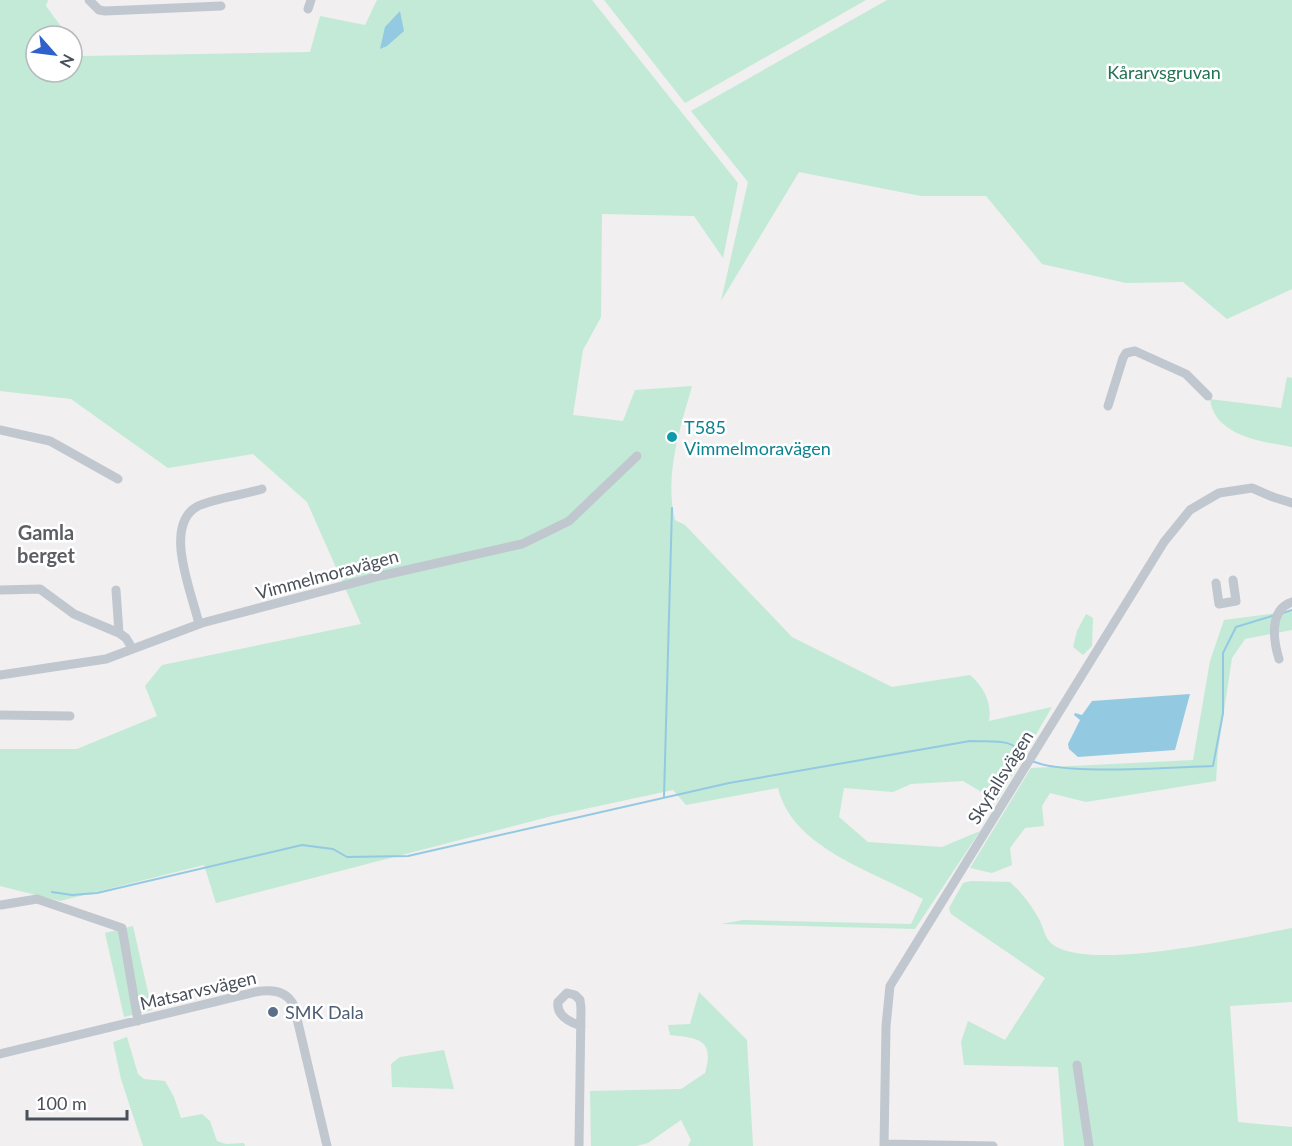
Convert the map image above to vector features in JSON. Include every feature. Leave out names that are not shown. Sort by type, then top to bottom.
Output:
[{"type":"street","points":[[89,0],[99,10],[105,11],[221,6]]},
{"type":"street","points":[[1108,406],[1126,353],[1135,351],[1186,374],[1208,396]]},
{"type":"street","points":[[0,430],[50,441],[118,479]]},
{"type":"street","name":"Vimmelmoravägen","points":[[0,675],[106,659],[199,624],[380,576],[522,544],[569,520],[637,456]]},
{"type":"street","name":"Skyfallsvägen","points":[[884,1145],[887,1002],[893,981],[1164,542],[1190,510],[1225,492],[1252,488],[1273,498],[1292,502]]},
{"type":"street","points":[[199,624],[180,546],[180,533],[184,520],[199,506],[262,489]]},
{"type":"street","points":[[1216,583],[1219,604],[1236,601],[1233,580]]},
{"type":"street","points":[[0,590],[40,589],[74,614],[119,633],[126,638],[132,648]]},
{"type":"street","points":[[116,590],[119,633]]},
{"type":"street","points":[[1279,659],[1276,648],[1276,614],[1283,606],[1292,602]]},
{"type":"street","points":[[0,714],[70,716]]},
{"type":"street","points":[[1,905],[37,899],[122,928],[138,1021]]},
{"type":"street","name":"Matsarvsvägen","points":[[0,1054],[261,991],[276,990],[284,994],[294,1006],[327,1146]]},
{"type":"street","points":[[579,1146],[581,1026]]},
{"type":"street","points":[[1077,1065],[1089,1146]]},
{"type":"street","points":[[884,1145],[993,1146]]},
{"type":"green space","points":[[0,0],[48,0],[46,6],[59,24],[24,24],[24,84],[84,84],[84,56],[310,52],[320,16],[365,25],[377,0],[592,0],[738,183],[723,258],[694,216],[602,214],[601,317],[583,350],[573,415],[623,421],[635,390],[692,386],[678,435],[672,469],[672,503],[675,520],[685,525],[792,637],[892,687],[970,675],[986,696],[990,714],[989,721],[1052,707],[997,801],[963,781],[911,784],[893,792],[844,788],[839,817],[868,842],[942,847],[980,831],[915,929],[721,924],[743,920],[911,924],[923,899],[860,868],[818,843],[800,827],[787,809],[778,788],[686,805],[673,790],[552,816],[216,903],[204,865],[60,901],[0,886],[0,749],[77,749],[157,716],[145,686],[162,665],[361,624],[307,502],[253,454],[168,468],[71,399],[0,391]]},
{"type":"green space","points":[[604,0],[866,0],[685,103]]},
{"type":"green space","name":"Kårarvsgruvan","points":[[887,0],[1292,0],[1292,289],[1227,319],[1183,282],[1126,283],[1042,264],[986,196],[921,196],[799,172],[721,301],[748,182],[691,111]]},
{"type":"green space","points":[[1287,377],[1292,378],[1292,447],[1242,435],[1220,421],[1213,411],[1210,399],[1281,408]]},
{"type":"green space","points":[[1292,611],[1292,630],[1245,639],[1232,658],[1218,750],[1216,781],[1086,802],[1050,793],[1042,806],[1044,826],[1025,828],[1010,848],[1012,865],[992,873],[970,868],[1031,768],[1193,760],[1210,661],[1224,620]]},
{"type":"green space","points":[[1086,614],[1093,618],[1092,646],[1083,655],[1073,647],[1077,631]]},
{"type":"green space","points":[[971,881],[1010,882],[1034,910],[1050,942],[1068,951],[1095,955],[1129,954],[1205,945],[1292,928],[1292,1002],[1230,1006],[1238,1122],[1292,1127],[1292,1146],[1064,1146],[1058,1067],[964,1065],[961,1042],[968,1021],[1005,1040],[1045,978],[951,914],[949,908],[963,883]]},
{"type":"green space","points":[[133,926],[152,1010],[124,1017],[105,933]]},
{"type":"green space","points":[[699,992],[747,1040],[753,1146],[688,1146],[691,1140],[681,1120],[648,1143],[636,1146],[591,1146],[590,1091],[681,1089],[705,1073],[708,1062],[706,1047],[696,1039],[670,1035],[668,1025],[690,1024]]},
{"type":"green space","points":[[127,1037],[138,1074],[144,1079],[165,1081],[174,1097],[181,1118],[202,1114],[210,1121],[217,1141],[226,1144],[244,1143],[245,1146],[143,1146],[121,1079],[113,1042]]},
{"type":"green space","points":[[444,1050],[454,1089],[392,1087],[391,1064],[400,1057]]},
{"type":"water","points":[[400,11],[404,31],[380,49],[385,27]]},
{"type":"water","points":[[1190,694],[1175,750],[1078,757],[1069,749],[1068,744],[1080,720],[1074,715],[1075,713],[1082,715],[1092,701]]},
{"type":"waterway","points":[[664,797],[672,508]]},
{"type":"waterway","points":[[1283,613],[1292,610]]},
{"type":"waterway","points":[[1032,761],[1048,766],[1093,769],[1213,766],[1223,713],[1223,653],[1236,627],[1275,615]]},
{"type":"waterway","points":[[52,892],[72,895],[97,893],[302,845],[333,849],[347,857],[408,856],[729,783],[970,741],[995,741],[1009,744],[1021,751],[1027,758]]},
{"type":"place","name":"T585 Vimmelmoravägen","points":[[672,437]]},
{"type":"place","name":"SMK Dala","points":[[273,1012]]},
{"type":"district","name":"Gamla berget","points":[[46,544]]}]
